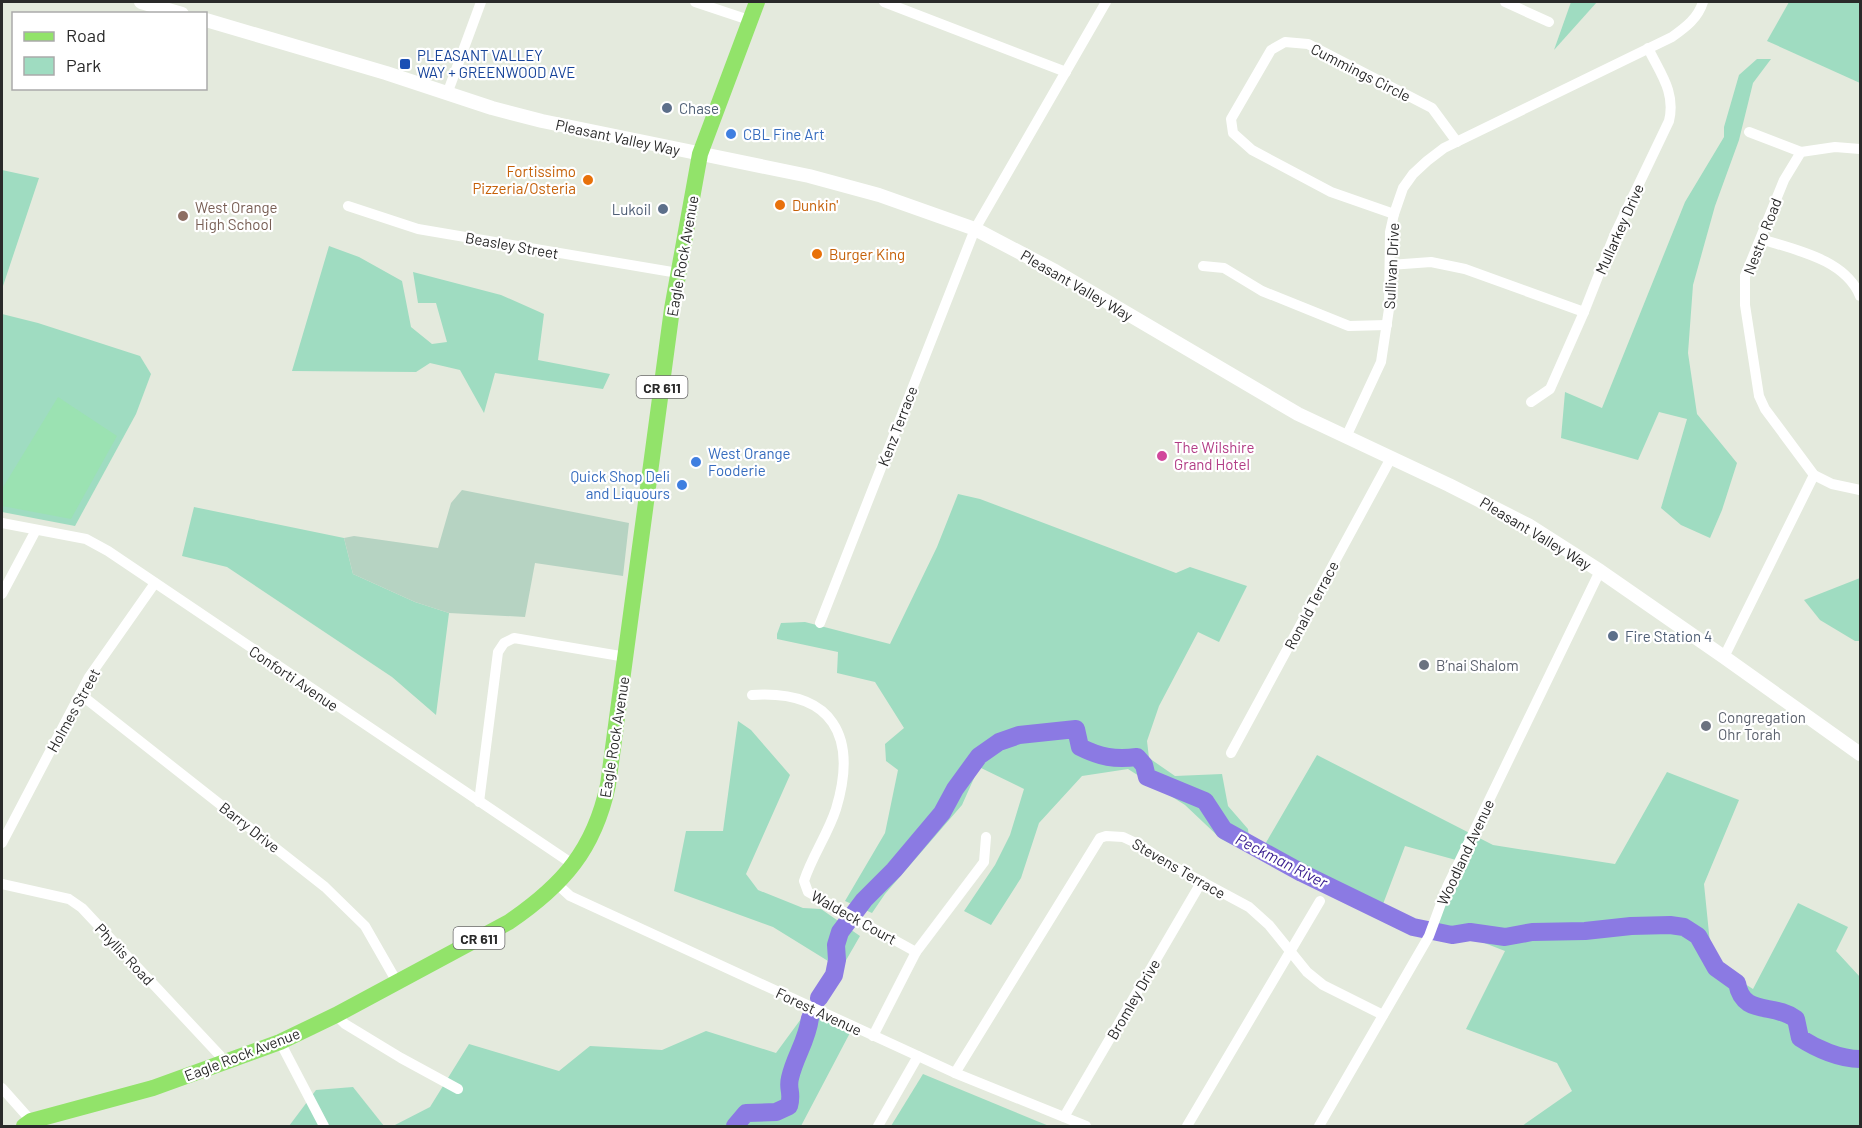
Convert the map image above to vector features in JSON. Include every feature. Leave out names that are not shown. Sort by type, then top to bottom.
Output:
[{"type":"main road","points":[[143,2],[176,12]]},
{"type":"main road","name":"Eagle Rock Avenue","points":[[30,1125],[153,1088],[280,1042],[336,1015],[509,922],[534,905],[574,865],[594,832],[604,801],[626,657],[678,273],[700,154],[757,2]]},
{"type":"main road","name":"Pleasant Valley Way","points":[[207,20],[542,121],[809,176],[873,193],[975,229],[1055,272],[1298,414],[1505,512],[1600,571],[1860,754]]},
{"type":"street","points":[[447,94],[481,2]]},
{"type":"street","points":[[695,2],[750,20]]},
{"type":"street","points":[[884,2],[1066,72]]},
{"type":"street","name":"Kenz Terrace","points":[[820,623],[975,229],[1106,2]]},
{"type":"street","points":[[1505,2],[1549,22]]},
{"type":"street","name":"Sullivan Drive","points":[[1346,437],[1381,362],[1387,325],[1390,232],[1403,188],[1413,174],[1444,148],[1672,36],[1689,25],[1700,12],[1703,2]]},
{"type":"street","name":"Cummings Circle","points":[[1394,214],[1331,192],[1252,150],[1233,133],[1231,119],[1271,50],[1286,42],[1308,45],[1432,108],[1457,142]]},
{"type":"street","name":"Mullarkey Drive","points":[[1531,402],[1550,389],[1614,236],[1668,121],[1672,107],[1671,94],[1648,48]]},
{"type":"street","points":[[1749,132],[1801,152],[1835,147],[1860,148]]},
{"type":"street","name":"Nestro Road","points":[[1801,152],[1784,180],[1745,276],[1745,295],[1759,396],[1765,409],[1814,475]]},
{"type":"street","name":"Beasley Street","points":[[348,206],[418,229],[678,273]]},
{"type":"street","points":[[1761,239],[1820,259],[1842,271],[1857,288],[1860,296]]},
{"type":"street","points":[[1390,266],[1431,262],[1465,269],[1584,312]]},
{"type":"street","points":[[1203,266],[1224,268],[1262,291],[1349,326],[1387,325]]},
{"type":"street","name":"Ronald Terrace","points":[[1231,753],[1391,458]]},
{"type":"street","points":[[1724,657],[1814,475],[1832,484],[1860,490]]},
{"type":"street","name":"Conforti Avenue","points":[[2,523],[86,540],[108,551],[574,865]]},
{"type":"street","points":[[2,594],[36,530]]},
{"type":"street","name":"Woodland Avenue","points":[[1319,1126],[1431,932],[1447,887],[1600,571]]},
{"type":"street","name":"Holmes Street","points":[[2,843],[89,677],[155,583]]},
{"type":"street","points":[[478,802],[498,652],[504,643],[514,638],[626,657]]},
{"type":"street","name":"Waldeck Court","points":[[752,695],[777,693],[800,699],[818,708],[839,733],[844,751],[840,792],[826,833],[804,881],[805,887],[812,895],[916,952]]},
{"type":"street","name":"Barry Drive","points":[[80,694],[325,887],[365,926],[397,982]]},
{"type":"street","name":"Stevens Terrace","points":[[955,1073],[1100,838],[1106,836],[1123,837],[1138,843],[1167,863],[1249,907],[1269,925],[1307,972],[1323,985],[1383,1015]]},
{"type":"street","points":[[873,1036],[916,952],[984,862],[986,837]]},
{"type":"street","name":"Bromley Drive","points":[[1064,1117],[1202,882]]},
{"type":"street","name":"Phyllis Road","points":[[2,884],[69,898],[82,908],[226,1062]]},
{"type":"street","name":"Forest Avenue","points":[[557,884],[570,896],[873,1036],[955,1073],[1086,1126]]},
{"type":"street","points":[[1187,1126],[1320,901]]},
{"type":"street","points":[[336,1015],[345,1024],[401,1059],[458,1089]]},
{"type":"street","points":[[280,1042],[324,1126]]},
{"type":"street","points":[[878,1126],[918,1056]]},
{"type":"street","points":[[2,1088],[30,1125]]},
{"type":"green space","points":[[1571,2],[1597,2],[1554,50]]},
{"type":"green space","points":[[1789,2],[1860,2],[1860,83],[1767,41]]},
{"type":"green space","points":[[1757,59],[1771,59],[1753,83],[1739,140],[1715,206],[1693,285],[1688,353],[1697,414],[1737,463],[1722,510],[1710,538],[1681,525],[1661,508],[1687,419],[1659,412],[1638,460],[1561,438],[1565,392],[1602,408],[1685,202],[1724,137],[1724,127],[1739,75]]},
{"type":"green space","points":[[2,170],[39,178],[2,289]]},
{"type":"green space","points":[[329,246],[359,257],[402,281],[411,327],[432,344],[447,342],[436,303],[418,303],[413,272],[501,295],[544,314],[538,360],[610,374],[603,389],[495,373],[484,413],[460,370],[430,363],[416,372],[292,371]]},
{"type":"green space","points":[[2,314],[38,323],[140,356],[151,374],[136,414],[75,526],[2,512]]},
{"type":"green space","points":[[58,397],[117,436],[71,519],[2,506],[2,489]]},
{"type":"green space","points":[[462,490],[629,523],[623,576],[535,563],[525,617],[449,613],[415,602],[353,574],[344,538],[354,536],[438,548],[451,503]]},
{"type":"green space","points":[[958,494],[980,499],[1176,573],[1190,567],[1247,586],[1219,642],[1198,632],[1159,706],[1147,741],[1149,758],[1175,776],[1222,774],[1228,806],[1248,829],[1251,854],[1221,839],[1185,805],[1128,769],[1082,776],[1039,823],[1021,878],[991,925],[964,911],[995,865],[1010,835],[1024,789],[979,767],[962,805],[885,894],[872,913],[845,901],[885,833],[898,770],[886,761],[885,744],[904,728],[875,682],[837,673],[838,652],[777,639],[777,634],[781,623],[805,622],[890,644],[937,547]]},
{"type":"green space","points":[[194,507],[344,538],[353,574],[415,602],[449,613],[436,715],[392,677],[227,567],[182,556]]},
{"type":"green space","points":[[1860,578],[1860,641],[1855,641],[1820,620],[1804,600]]},
{"type":"green space","points":[[738,721],[751,730],[790,775],[746,874],[758,890],[803,908],[821,909],[860,936],[841,969],[773,927],[674,891],[686,831],[723,831]]},
{"type":"green space","points":[[1317,755],[1493,845],[1615,864],[1667,772],[1739,800],[1704,884],[1712,963],[1753,989],[1798,903],[1848,927],[1836,951],[1860,977],[1860,1126],[1522,1126],[1572,1091],[1557,1063],[1466,1029],[1505,951],[1433,923],[1456,860],[1405,846],[1380,912],[1260,853]]},
{"type":"green space","points":[[809,1008],[852,1029],[801,1126],[393,1126],[430,1107],[469,1044],[559,1071],[590,1046],[662,1050],[706,1031],[776,1053]]},
{"type":"green space","points":[[923,1074],[1049,1126],[891,1126]]},
{"type":"green space","points":[[353,1087],[384,1126],[289,1126],[316,1090]]},
{"type":"waterway","name":"Peckman River","points":[[819,998],[834,975],[837,960],[836,945],[840,932],[864,900],[894,870],[942,813],[955,789],[979,756],[999,742],[1019,735],[1076,729],[1080,747],[1108,757],[1137,757],[1144,765],[1147,777],[1205,801],[1224,830],[1302,873],[1413,927],[1452,935],[1470,932],[1505,937],[1532,932],[1585,931],[1631,926],[1684,927],[1698,936],[1716,968],[1737,983],[1740,994],[1746,1001],[1796,1019],[1800,1038],[1814,1046],[1829,1053],[1860,1059]]},
{"type":"waterway","name":"Peckman River","points":[[735,1126],[746,1113],[776,1112],[789,1106],[790,1078],[810,1018]]},
{"type":"place","name":"PLEASANT VALLEY WAY + GREENWOOD AVE","points":[[405,64]]},
{"type":"place","name":"Chase","points":[[667,108]]},
{"type":"place","name":"CBL Fine Art","points":[[731,134]]},
{"type":"place","name":"Fortissimo Pizzeria/Osteria","points":[[588,180]]},
{"type":"place","name":"Dunkin'","points":[[780,205]]},
{"type":"place","name":"Lukoil","points":[[663,209]]},
{"type":"place","name":"West Orange High School","points":[[183,216]]},
{"type":"place","name":"Burger King","points":[[817,254]]},
{"type":"place","name":"The Wilshire Grand Hotel","points":[[1162,456]]},
{"type":"place","name":"West Orange Fooderie","points":[[696,462]]},
{"type":"place","name":"Quick Shop Deli and Liquours","points":[[682,485]]},
{"type":"place","name":"Fire Station 4","points":[[1613,636]]},
{"type":"place","name":"B’nai Shalom","points":[[1424,665]]},
{"type":"place","name":"Congregation Ohr Torah","points":[[1706,726]]}]
